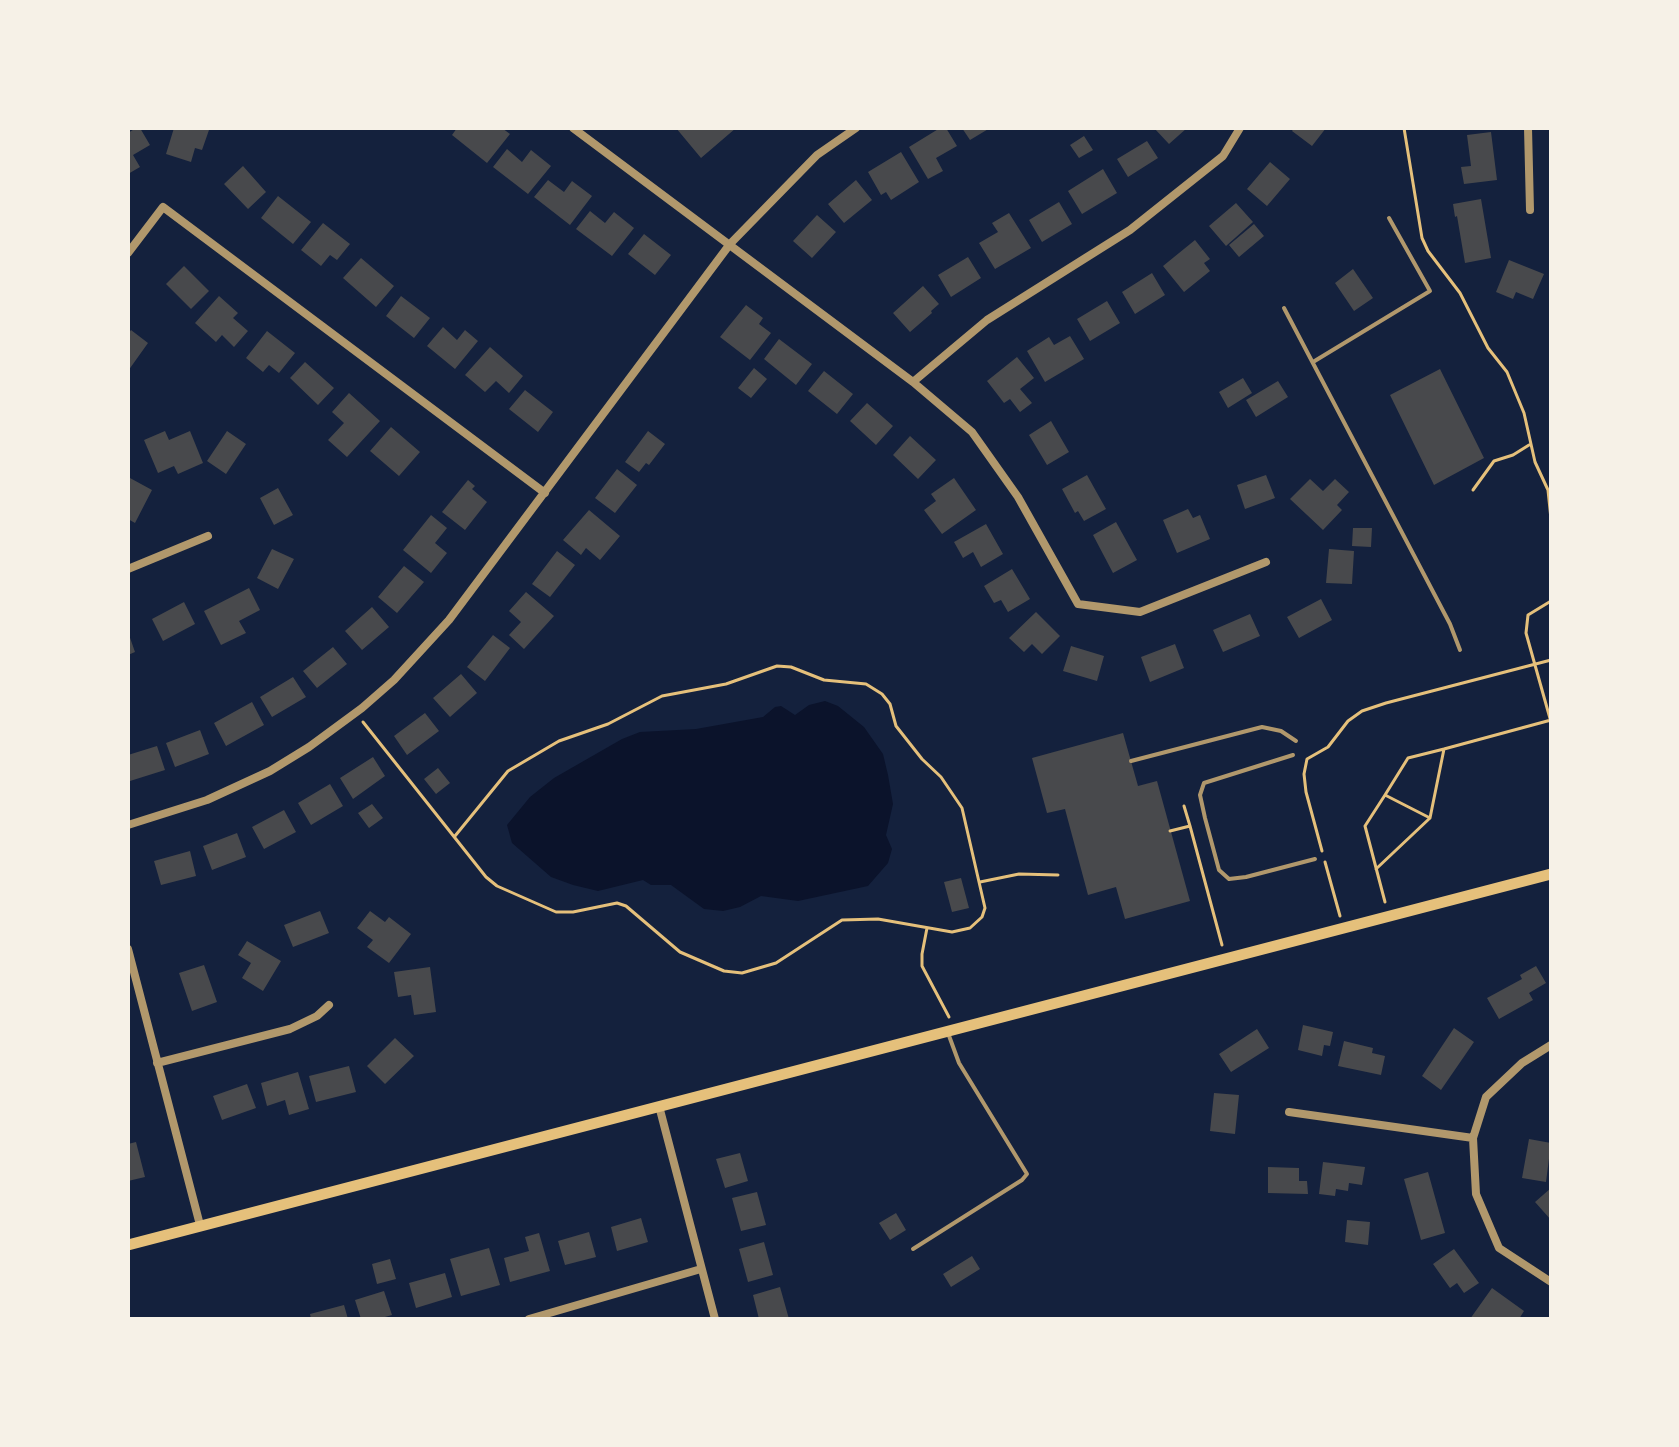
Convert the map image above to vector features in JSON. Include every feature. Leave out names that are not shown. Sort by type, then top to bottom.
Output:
[{"type":"main road","points":[[128,1245],[1551,874]]},
{"type":"street","points":[[575,128],[913,382],[972,432],[1018,497],[1078,604],[1140,612],[1266,562]]},
{"type":"street","points":[[128,825],[237,788],[309,747],[394,680],[439,631],[730,244],[817,155],[856,128]]},
{"type":"street","points":[[913,382],[987,320],[1130,230],[1223,156],[1240,128]]},
{"type":"street","points":[[1528,128],[1530,210]]},
{"type":"street","points":[[128,253],[163,207],[545,493]]},
{"type":"street","points":[[128,569],[208,536]]},
{"type":"street","points":[[128,949],[200,1225]]},
{"type":"street","points":[[157,1063],[290,1029],[317,1016],[329,1005]]},
{"type":"street","points":[[1551,1045],[1522,1063],[1486,1097],[1473,1138],[1476,1194],[1499,1248],[1551,1282]]},
{"type":"street","points":[[659,1106],[715,1319]]},
{"type":"street","points":[[1289,1112],[1473,1138]]},
{"type":"street","points":[[529,1319],[701,1269]]},
{"type":"lane","points":[[1313,362],[1430,291],[1389,218]]},
{"type":"lane","points":[[1284,308],[1450,624],[1460,650]]},
{"type":"lane","points":[[1131,761],[1262,727],[1281,731],[1296,741]]},
{"type":"lane","points":[[1293,755],[1204,783],[1200,795],[1219,870],[1229,879],[1315,859]]},
{"type":"lane","points":[[913,1249],[1027,1174],[959,1063],[951,1030]]},
{"type":"path","points":[[1404,128],[1422,238],[1428,251],[1460,293],[1488,348],[1507,372],[1524,413],[1529,445],[1548,490],[1551,519]]},
{"type":"path","points":[[1473,490],[1494,461],[1513,455],[1529,445]]},
{"type":"path","points":[[1389,917],[1365,826],[1408,758],[1551,721],[1526,633],[1528,615],[1551,601]]},
{"type":"path","points":[[1343,929],[1306,792],[1304,774],[1307,759],[1328,747],[1348,721],[1362,711],[1551,660]]},
{"type":"path","points":[[356,712],[486,877],[508,892],[556,912],[573,912],[617,903],[626,906],[680,952],[724,971],[742,973],[776,963],[842,920],[878,919],[952,932],[970,928],[982,917],[985,908],[962,808],[941,777],[896,726],[890,704],[882,694],[866,684],[824,680],[791,667],[777,666],[726,684],[662,696],[608,724],[559,741],[508,771],[455,836]]},
{"type":"path","points":[[1376,869],[1430,818],[1444,749]]},
{"type":"path","points":[[1385,795],[1430,818]]},
{"type":"path","points":[[1184,806],[1226,959]]},
{"type":"path","points":[[1170,831],[1190,826]]},
{"type":"path","points":[[980,882],[1019,874],[1058,875]]},
{"type":"path","points":[[927,928],[922,966],[951,1030]]},
{"type":"water","points":[[825,701],[838,706],[864,727],[883,754],[888,775],[893,804],[886,835],[892,849],[888,863],[868,886],[798,901],[761,896],[740,907],[723,911],[704,909],[671,885],[651,885],[643,880],[598,891],[573,885],[551,877],[512,843],[507,825],[530,797],[554,778],[622,739],[640,732],[696,729],[763,717],[781,706],[795,715],[809,705]]},
{"type":"building","points":[[140,128],[150,145],[133,155],[140,167],[128,174],[128,133]]},
{"type":"building","points":[[174,128],[209,130],[202,150],[195,148],[191,162],[166,154]]},
{"type":"building","points":[[457,128],[502,128],[510,134],[487,163],[452,135]]},
{"type":"building","points":[[676,128],[736,128],[701,158]]},
{"type":"building","points":[[940,128],[946,128],[957,146],[936,158],[943,171],[928,179],[909,147]]},
{"type":"building","points":[[962,128],[990,128],[970,140]]},
{"type":"building","points":[[1154,128],[1187,128],[1169,144]]},
{"type":"building","points":[[1294,128],[1326,128],[1312,146],[1292,131]]},
{"type":"building","points":[[1491,132],[1497,180],[1464,184],[1461,167],[1471,166],[1467,135]]},
{"type":"building","points":[[1084,136],[1093,150],[1079,158],[1070,145]]},
{"type":"building","points":[[1147,141],[1158,158],[1128,177],[1117,159]]},
{"type":"building","points":[[507,149],[522,162],[531,150],[551,166],[528,194],[493,167]]},
{"type":"building","points":[[901,152],[919,182],[891,200],[886,192],[881,195],[868,172]]},
{"type":"building","points":[[1270,162],[1290,179],[1267,206],[1247,189]]},
{"type":"building","points":[[243,166],[266,192],[248,209],[224,184]]},
{"type":"building","points":[[1103,169],[1117,193],[1082,214],[1068,191]]},
{"type":"building","points":[[548,180],[564,192],[572,181],[592,196],[570,225],[534,197]]},
{"type":"building","points":[[856,180],[872,200],[844,223],[828,204]]},
{"type":"building","points":[[278,196],[311,222],[293,244],[261,218]]},
{"type":"building","points":[[1481,199],[1491,258],[1465,263],[1453,204]]},
{"type":"building","points":[[1059,202],[1072,224],[1042,242],[1029,220]]},
{"type":"building","points":[[1236,203],[1253,222],[1226,246],[1209,226]]},
{"type":"building","points":[[590,211],[605,223],[614,212],[634,228],[612,256],[576,229]]},
{"type":"building","points":[[1009,213],[1031,248],[995,269],[979,243],[998,232],[992,223]]},
{"type":"building","points":[[817,215],[836,232],[812,258],[793,241]]},
{"type":"building","points":[[323,223],[350,244],[337,260],[330,255],[321,266],[301,250]]},
{"type":"building","points":[[1254,224],[1264,236],[1239,257],[1229,245]]},
{"type":"building","points":[[644,234],[671,255],[655,275],[628,254]]},
{"type":"building","points":[[1195,240],[1210,259],[1204,263],[1210,271],[1184,292],[1163,266]]},
{"type":"building","points":[[968,257],[981,278],[951,297],[938,275]]},
{"type":"building","points":[[361,258],[394,286],[376,307],[343,278]]},
{"type":"building","points":[[1509,260],[1544,274],[1533,299],[1516,292],[1513,299],[1496,292]]},
{"type":"building","points":[[184,266],[209,291],[191,309],[166,284]]},
{"type":"building","points":[[1353,269],[1373,298],[1354,311],[1335,283]]},
{"type":"building","points":[[1152,273],[1165,295],[1135,314],[1122,292]]},
{"type":"building","points":[[923,286],[939,304],[910,332],[893,313]]},
{"type":"building","points":[[219,296],[238,313],[233,318],[248,331],[234,347],[222,335],[216,342],[195,323]]},
{"type":"building","points":[[401,296],[430,318],[414,338],[386,316]]},
{"type":"building","points":[[1107,301],[1120,323],[1090,341],[1077,319]]},
{"type":"building","points":[[746,305],[763,318],[759,324],[771,333],[750,360],[720,337]]},
{"type":"building","points":[[443,327],[457,340],[465,330],[478,341],[455,369],[427,346]]},
{"type":"building","points":[[131,330],[148,343],[128,371],[128,334]]},
{"type":"building","points":[[267,331],[295,353],[279,373],[269,365],[263,372],[246,358]]},
{"type":"building","points":[[1070,336],[1084,359],[1045,382],[1027,351],[1049,337],[1054,345]]},
{"type":"building","points":[[779,339],[812,364],[796,385],[764,359]]},
{"type":"building","points":[[490,347],[523,376],[509,393],[496,381],[485,392],[465,375]]},
{"type":"building","points":[[1017,357],[1034,378],[1020,389],[1032,403],[1020,412],[1010,399],[1004,403],[987,381]]},
{"type":"building","points":[[305,362],[334,388],[318,405],[290,378]]},
{"type":"building","points":[[754,368],[767,379],[751,398],[738,388]]},
{"type":"building","points":[[1440,369],[1484,458],[1434,485],[1390,395]]},
{"type":"building","points":[[824,371],[853,394],[837,414],[808,391]]},
{"type":"building","points":[[1243,378],[1252,393],[1228,408],[1219,392]]},
{"type":"building","points":[[1278,381],[1288,397],[1256,417],[1246,400]]},
{"type":"building","points":[[525,390],[553,412],[538,432],[509,409]]},
{"type":"building","points":[[349,393],[380,421],[347,457],[328,440],[344,423],[332,412]]},
{"type":"building","points":[[867,403],[893,426],[876,445],[850,421]]},
{"type":"building","points":[[1051,421],[1069,452],[1047,465],[1029,435]]},
{"type":"building","points":[[391,427],[420,452],[399,476],[370,451]]},
{"type":"building","points":[[165,431],[169,440],[190,431],[203,463],[178,474],[174,466],[158,473],[144,440]]},
{"type":"building","points":[[227,431],[246,444],[226,474],[207,461]]},
{"type":"building","points":[[648,431],[665,444],[649,465],[646,463],[639,472],[625,462]]},
{"type":"building","points":[[910,436],[936,460],[918,479],[893,455]]},
{"type":"building","points":[[617,469],[637,485],[615,513],[595,498]]},
{"type":"building","points":[[1087,475],[1106,509],[1084,521],[1078,511],[1075,513],[1062,489]]},
{"type":"building","points":[[1266,475],[1275,498],[1245,509],[1237,485]]},
{"type":"building","points":[[130,478],[152,490],[135,523],[128,519]]},
{"type":"building","points":[[954,478],[976,510],[942,534],[924,510],[936,501],[931,494]]},
{"type":"building","points":[[1310,479],[1323,491],[1335,479],[1349,492],[1337,505],[1342,510],[1323,530],[1290,499]]},
{"type":"building","points":[[468,480],[475,486],[472,489],[487,502],[465,530],[442,512]]},
{"type":"building","points":[[278,488],[293,515],[274,525],[260,498]]},
{"type":"building","points":[[1188,509],[1193,518],[1200,515],[1210,539],[1177,553],[1163,520]]},
{"type":"building","points":[[589,510],[620,536],[600,560],[586,548],[581,555],[563,540]]},
{"type":"building","points":[[431,515],[447,528],[435,543],[447,553],[431,573],[403,550]]},
{"type":"building","points":[[1116,522],[1137,560],[1113,573],[1093,535]]},
{"type":"building","points":[[986,524],[1003,554],[981,567],[973,552],[963,558],[954,542]]},
{"type":"building","points":[[1353,528],[1372,528],[1371,547],[1352,546]]},
{"type":"building","points":[[272,549],[294,559],[278,589],[257,578]]},
{"type":"building","points":[[1329,549],[1354,551],[1352,584],[1326,583]]},
{"type":"building","points":[[557,551],[575,565],[550,597],[532,584]]},
{"type":"building","points":[[404,566],[424,582],[397,613],[378,597]]},
{"type":"building","points":[[1012,569],[1030,599],[1008,612],[1001,600],[994,603],[984,586]]},
{"type":"building","points":[[249,588],[260,610],[239,621],[246,633],[221,645],[204,611]]},
{"type":"building","points":[[526,592],[554,616],[524,649],[509,635],[521,622],[509,611]]},
{"type":"building","points":[[1321,599],[1332,620],[1299,638],[1287,617]]},
{"type":"building","points":[[184,602],[195,624],[163,641],[152,619]]},
{"type":"building","points":[[372,607],[389,627],[362,650],[345,631]]},
{"type":"building","points":[[1036,612],[1060,636],[1042,654],[1032,644],[1024,652],[1009,638]]},
{"type":"building","points":[[1250,614],[1260,636],[1223,652],[1213,630]]},
{"type":"building","points":[[128,632],[135,652],[128,655]]},
{"type":"building","points":[[493,635],[510,648],[485,681],[467,667]]},
{"type":"building","points":[[1175,644],[1184,668],[1150,682],[1141,657]]},
{"type":"building","points":[[1071,646],[1104,656],[1097,681],[1063,671]]},
{"type":"building","points":[[333,647],[347,664],[317,688],[303,671]]},
{"type":"building","points":[[461,674],[477,693],[450,717],[433,698]]},
{"type":"building","points":[[293,677],[306,697],[272,717],[260,697]]},
{"type":"building","points":[[252,702],[264,725],[226,746],[214,723]]},
{"type":"building","points":[[425,713],[439,731],[407,755],[394,736]]},
{"type":"building","points":[[200,730],[209,754],[175,767],[166,743]]},
{"type":"building","points":[[1123,733],[1138,786],[1157,781],[1190,901],[1125,919],[1116,887],[1088,895],[1065,809],[1047,813],[1032,758]]},
{"type":"building","points":[[157,746],[165,770],[130,781],[128,755]]},
{"type":"building","points":[[373,757],[385,776],[353,799],[340,778]]},
{"type":"building","points":[[438,768],[450,783],[436,794],[424,779]]},
{"type":"building","points":[[330,784],[343,806],[311,825],[298,803]]},
{"type":"building","points":[[372,804],[383,818],[369,828],[358,813]]},
{"type":"building","points":[[284,810],[296,832],[264,849],[252,827]]},
{"type":"building","points":[[237,833],[246,857],[212,870],[203,846]]},
{"type":"building","points":[[190,851],[196,876],[161,885],[154,861]]},
{"type":"building","points":[[961,878],[969,908],[952,912],[944,882]]},
{"type":"building","points":[[320,911],[329,933],[293,947],[284,925]]},
{"type":"building","points":[[370,911],[385,922],[389,917],[411,934],[389,963],[367,947],[373,940],[357,928]]},
{"type":"building","points":[[247,941],[281,961],[263,991],[242,978],[251,963],[238,955]]},
{"type":"building","points":[[204,965],[217,1002],[192,1011],[179,973]]},
{"type":"building","points":[[1536,966],[1546,983],[1529,993],[1533,1000],[1499,1019],[1487,998],[1522,979],[1520,975]]},
{"type":"building","points":[[430,967],[436,1012],[414,1015],[411,995],[398,997],[394,972]]},
{"type":"building","points":[[1303,1025],[1333,1032],[1330,1046],[1324,1045],[1322,1056],[1298,1050]]},
{"type":"building","points":[[1454,1028],[1474,1042],[1441,1090],[1422,1076]]},
{"type":"building","points":[[1257,1029],[1269,1048],[1231,1072],[1219,1054]]},
{"type":"building","points":[[395,1038],[414,1056],[385,1084],[367,1066]]},
{"type":"building","points":[[1344,1041],[1373,1048],[1372,1053],[1385,1056],[1381,1075],[1338,1066]]},
{"type":"building","points":[[349,1066],[356,1092],[316,1102],[309,1076]]},
{"type":"building","points":[[298,1072],[309,1109],[289,1115],[285,1100],[267,1106],[261,1083]]},
{"type":"building","points":[[247,1084],[256,1108],[222,1120],[213,1096]]},
{"type":"building","points":[[1214,1093],[1239,1095],[1235,1134],[1210,1131]]},
{"type":"building","points":[[1529,1139],[1551,1143],[1546,1182],[1522,1178]]},
{"type":"building","points":[[136,1142],[145,1177],[128,1181],[128,1144]]},
{"type":"building","points":[[740,1153],[748,1181],[725,1188],[716,1159]]},
{"type":"building","points":[[1323,1162],[1365,1167],[1362,1185],[1349,1183],[1348,1191],[1336,1189],[1335,1196],[1319,1194]]},
{"type":"building","points":[[1268,1167],[1299,1168],[1299,1181],[1307,1181],[1308,1194],[1268,1193]]},
{"type":"building","points":[[1428,1172],[1445,1233],[1421,1240],[1404,1179]]},
{"type":"building","points":[[1551,1188],[1551,1220],[1535,1202]]},
{"type":"building","points":[[757,1192],[766,1225],[741,1231],[732,1198]]},
{"type":"building","points":[[896,1213],[906,1230],[890,1240],[879,1223]]},
{"type":"building","points":[[641,1218],[648,1242],[617,1251],[611,1227]]},
{"type":"building","points":[[1347,1220],[1370,1222],[1368,1245],[1345,1242]]},
{"type":"building","points":[[589,1232],[596,1257],[565,1265],[558,1241]]},
{"type":"building","points":[[539,1233],[550,1271],[510,1282],[504,1258],[529,1251],[525,1237]]},
{"type":"building","points":[[764,1242],[773,1275],[748,1282],[739,1249]]},
{"type":"building","points":[[489,1248],[500,1285],[461,1296],[450,1259]]},
{"type":"building","points":[[1454,1249],[1479,1283],[1464,1293],[1457,1283],[1450,1288],[1433,1264]]},
{"type":"building","points":[[972,1256],[980,1269],[951,1287],[943,1274]]},
{"type":"building","points":[[390,1259],[396,1279],[377,1284],[372,1264]]},
{"type":"building","points":[[445,1273],[452,1297],[416,1308],[409,1283]]},
{"type":"building","points":[[780,1287],[789,1319],[759,1319],[753,1295]]},
{"type":"building","points":[[1492,1288],[1524,1311],[1519,1319],[1470,1319]]},
{"type":"building","points":[[384,1291],[392,1315],[361,1319],[355,1300]]},
{"type":"building","points":[[344,1305],[348,1319],[311,1319],[310,1314]]}]
